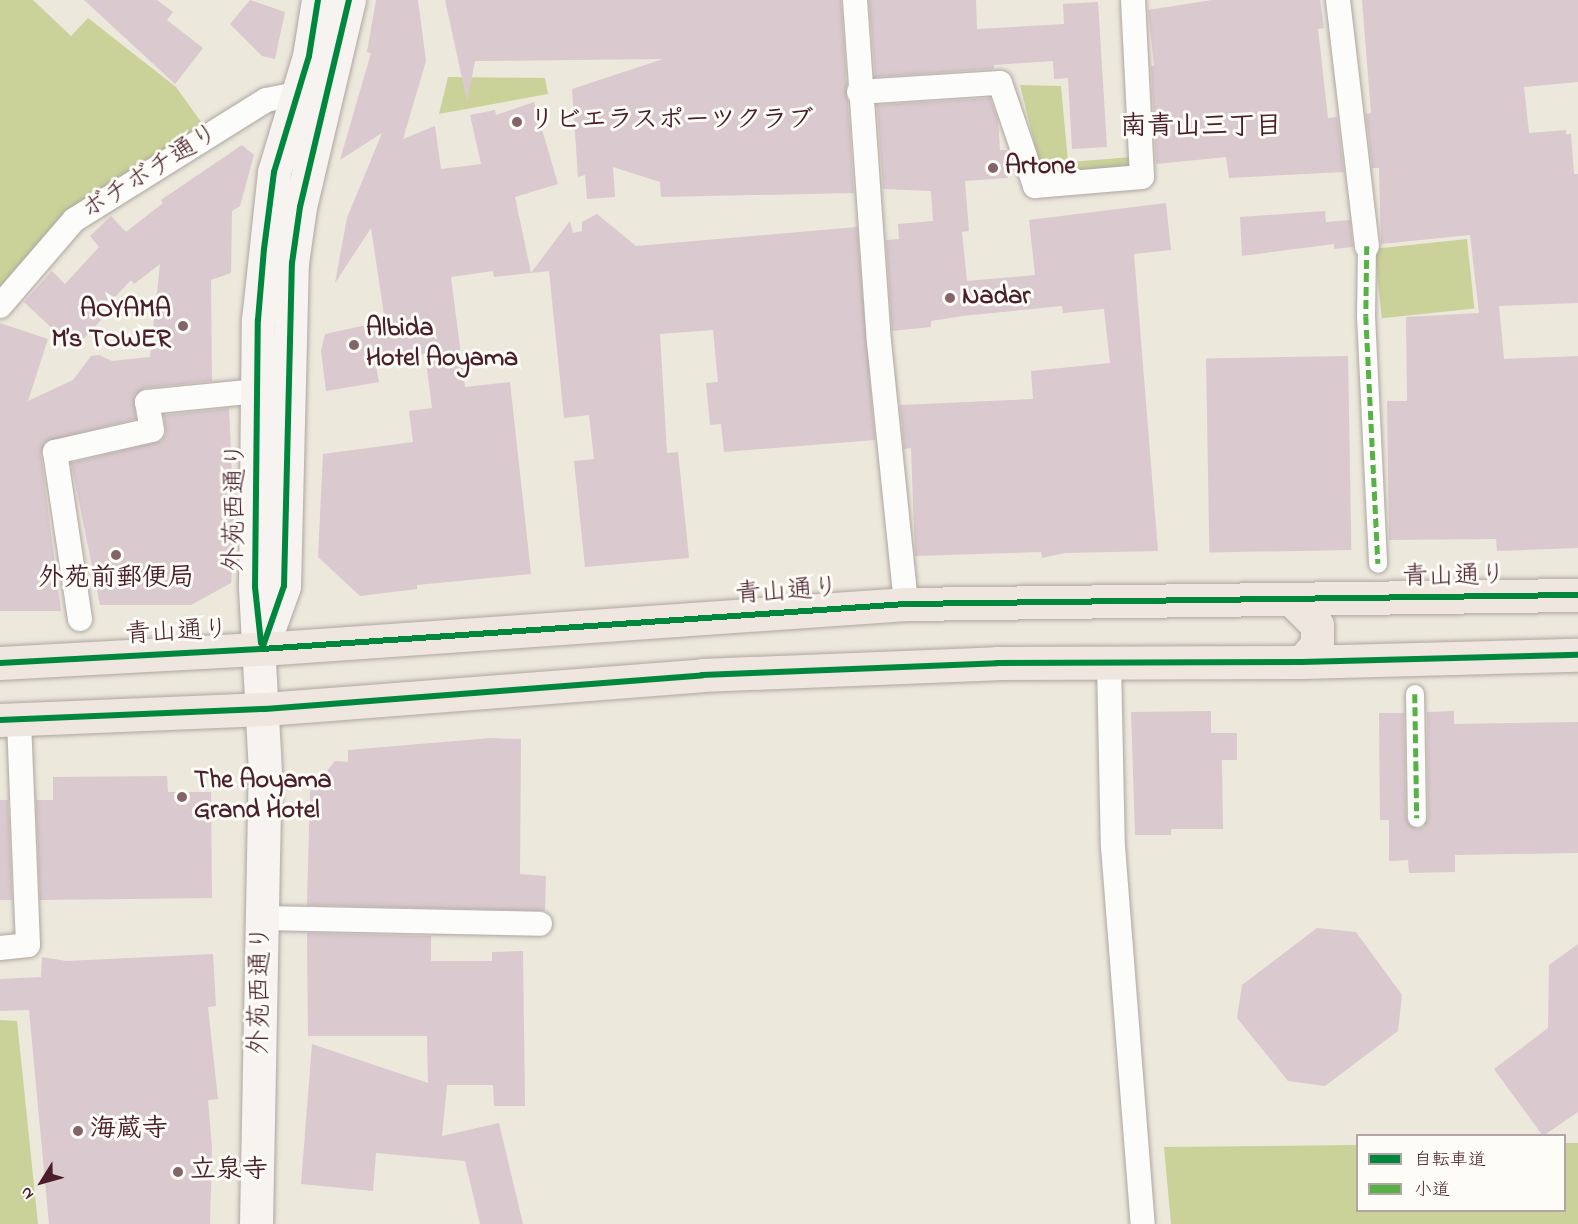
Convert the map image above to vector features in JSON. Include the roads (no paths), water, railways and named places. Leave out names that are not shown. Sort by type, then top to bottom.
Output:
[{"type":"highway","name":"青山通り","points":[[0,663],[262,649],[906,604],[1293,601],[1578,595]]},
{"type":"highway","points":[[1293,601],[1317,626],[1317,644],[1302,662]]},
{"type":"highway","points":[[10,719],[265,709],[702,675],[997,663],[1302,662],[1578,655]]},
{"type":"main road","name":"外苑西通り","points":[[256,1224],[265,709],[262,649],[255,586],[258,320],[274,172],[309,56],[318,0]]},
{"type":"main road","name":"外苑西通り","points":[[262,649],[284,586],[292,262],[300,207],[349,0]]},
{"type":"street","points":[[855,0],[859,92],[879,343],[906,604]]},
{"type":"street","points":[[859,92],[1000,83],[1035,186],[1142,177],[1133,0]]},
{"type":"street","points":[[1338,0],[1367,246],[1366,316],[1378,564]]},
{"type":"street","name":"ボチボチ通り","points":[[0,306],[74,220],[266,100],[296,94]]},
{"type":"street","points":[[80,619],[55,452],[152,430],[147,402],[257,390]]},
{"type":"street","points":[[1109,663],[1113,848],[1143,1224]]},
{"type":"street","points":[[1415,694],[1417,818]]},
{"type":"street","points":[[0,948],[28,945],[10,719]]},
{"type":"street","points":[[263,918],[540,924]]},
{"type":"place","name":"リビエラスポーツクラブ","points":[[517,122]]},
{"type":"place","name":"Artone","points":[[993,168]]},
{"type":"place","name":"Nadar","points":[[950,298]]},
{"type":"place","name":"AOYAMA M’s TOWER","points":[[183,326]]},
{"type":"place","name":"Albida Hotel Aoyama","points":[[354,345]]},
{"type":"place","name":"外苑前郵便局","points":[[116,555]]},
{"type":"place","name":"The Aoyama Grand Hotel","points":[[182,797]]},
{"type":"place","name":"海蔵寺","points":[[78,1131]]},
{"type":"place","name":"立泉寺","points":[[178,1172]]},
{"type":"district","name":"南青山三丁目","points":[[1201,128]]}]
